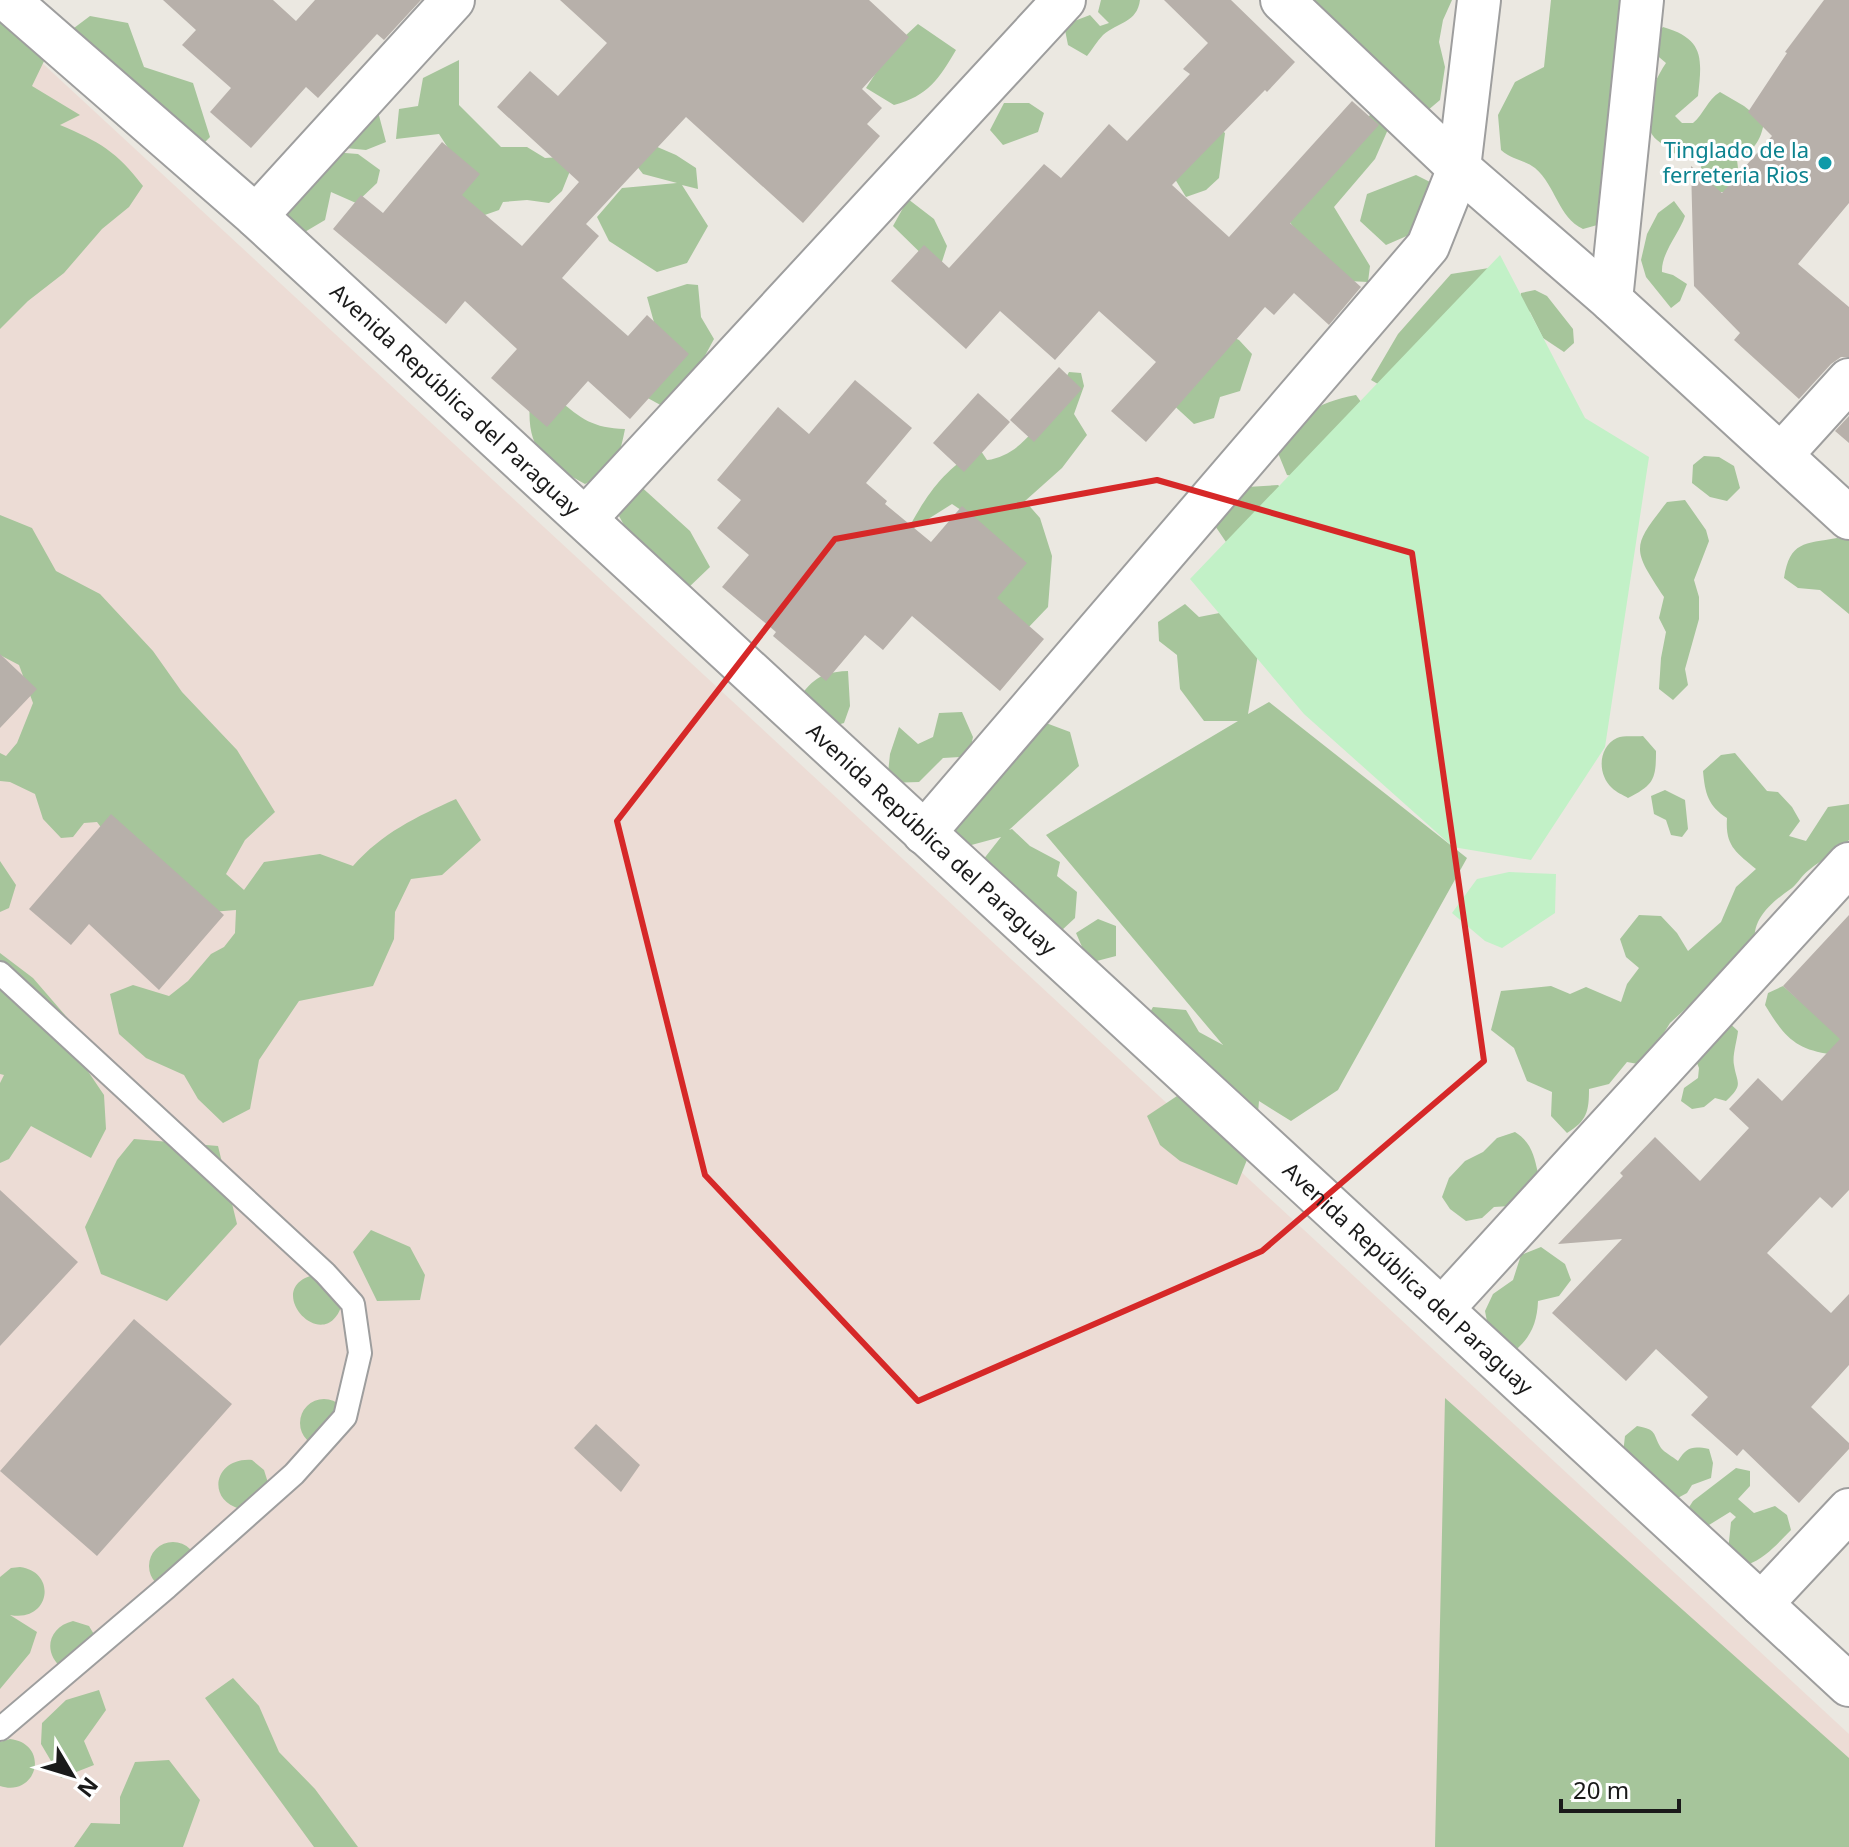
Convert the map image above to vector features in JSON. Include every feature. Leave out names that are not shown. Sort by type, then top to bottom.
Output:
[{"type":"street","name":"Avenida República del Paraguay","points":[[8,0],[256,216],[586,518],[1849,1685]]},
{"type":"street","points":[[256,216],[453,0]]},
{"type":"street","points":[[586,518],[1064,0]]},
{"type":"street","points":[[1282,0],[1459,168],[1611,300],[1849,518]]},
{"type":"street","points":[[924,833],[1428,246],[1459,168],[1479,0]]},
{"type":"street","points":[[1611,300],[1642,0]]},
{"type":"street","points":[[1781,455],[1849,380]]},
{"type":"street","points":[[1442,1309],[1849,864]]},
{"type":"street","points":[[1761,1604],[1849,1510]]},
{"type":"lane","points":[[0,973],[325,1273],[353,1304],[360,1353],[345,1417],[294,1474],[0,1729]]},
{"type":"highlighted area","points":[[1157,480],[1412,553],[1484,1061],[1262,1251],[918,1401],[705,1175],[617,821],[835,539]]},
{"type":"shaded area","points":[[0,24],[1849,1734],[1849,1847],[0,1847]]},
{"type":"green space","points":[[1101,0],[1140,0],[1131,18],[1103,35],[1087,56],[1068,45],[1064,25],[1090,15],[1100,26],[1109,23],[1098,12]]},
{"type":"green space","points":[[1297,0],[1452,0],[1443,20],[1439,42],[1445,67],[1440,100],[1427,111]]},
{"type":"green space","points":[[1551,0],[1641,0],[1608,222],[1583,229],[1568,217],[1548,183],[1535,168],[1501,150],[1498,115],[1515,82],[1544,67]]},
{"type":"green space","points":[[0,5],[47,55],[32,86],[80,115],[60,125],[106,149],[143,186],[129,207],[102,229],[64,273],[28,301],[0,329]]},
{"type":"green space","points":[[90,16],[128,23],[144,67],[193,83],[210,137],[195,152],[70,31]]},
{"type":"green space","points":[[918,24],[956,50],[931,85],[916,97],[894,105],[866,88],[892,48]]},
{"type":"green space","points":[[1663,27],[1694,44],[1700,61],[1698,96],[1675,116],[1682,123],[1693,123],[1720,92],[1764,122],[1755,145],[1737,160],[1740,184],[1729,192],[1712,192],[1700,182],[1701,167],[1708,152],[1700,151],[1683,160],[1651,132],[1647,113],[1649,102],[1666,63],[1653,52],[1650,41]]},
{"type":"green space","points":[[459,60],[459,105],[501,147],[527,147],[545,158],[576,156],[562,191],[549,203],[527,200],[503,202],[499,210],[479,217],[462,207],[448,148],[439,134],[396,139],[399,109],[418,106],[423,78]]},
{"type":"green space","points":[[1004,103],[1029,103],[1044,113],[1038,132],[1003,145],[990,130]]},
{"type":"green space","points":[[1379,107],[1393,118],[1375,159],[1334,207],[1370,266],[1368,282],[1348,281],[1315,257],[1284,214],[1339,143]]},
{"type":"green space","points":[[377,108],[386,142],[366,150],[335,147]]},
{"type":"green space","points":[[1205,117],[1225,133],[1219,178],[1206,190],[1186,197],[1162,158]]},
{"type":"green space","points":[[655,146],[696,168],[698,189],[682,185],[708,226],[687,263],[657,272],[609,241],[597,217],[622,188],[677,183],[643,174],[632,160]]},
{"type":"green space","points":[[319,151],[358,154],[380,170],[377,183],[356,203],[331,192],[325,220],[298,236],[276,210]]},
{"type":"green space","points":[[1416,175],[1440,187],[1421,237],[1409,235],[1386,245],[1360,221],[1367,194]]},
{"type":"green space","points":[[908,199],[934,219],[947,246],[939,271],[893,226]]},
{"type":"green space","points":[[1674,201],[1685,216],[1664,258],[1662,272],[1687,284],[1680,301],[1671,308],[1646,277],[1641,260],[1647,234],[1658,213]]},
{"type":"green space","points":[[1500,255],[1585,418],[1649,457],[1605,747],[1531,860],[1453,847],[1304,714],[1190,579]]},
{"type":"green space","points":[[1489,268],[1388,390],[1371,380],[1398,334],[1451,274]]},
{"type":"green space","points":[[687,284],[698,285],[701,317],[714,339],[700,365],[666,408],[644,396],[655,326],[647,297]]},
{"type":"green space","points":[[1535,290],[1547,296],[1573,329],[1574,343],[1564,352],[1543,338],[1530,312],[1518,306],[1521,293]]},
{"type":"green space","points":[[1226,334],[1239,340],[1252,354],[1240,391],[1220,397],[1214,418],[1194,424],[1168,400]]},
{"type":"green space","points":[[1069,372],[1081,373],[1084,386],[1074,414],[1087,435],[1062,468],[1025,501],[1040,518],[1052,556],[1048,607],[1026,630],[990,605],[970,516],[952,504],[906,533],[936,485],[966,457],[979,448],[987,460],[1002,456],[1026,439],[1046,413]]},
{"type":"green space","points":[[1356,395],[1383,432],[1305,478],[1287,475],[1278,453],[1300,420],[1329,402]]},
{"type":"green space","points":[[558,399],[588,421],[604,427],[625,429],[614,463],[603,474],[585,484],[549,461],[541,453],[531,432],[530,401]]},
{"type":"green space","points":[[1704,456],[1719,457],[1734,466],[1740,488],[1727,501],[1710,497],[1692,483],[1693,465]]},
{"type":"green space","points":[[637,483],[690,531],[710,567],[687,589],[655,582],[619,516]]},
{"type":"green space","points":[[1278,485],[1297,502],[1226,542],[1207,514],[1247,487]]},
{"type":"green space","points":[[1685,500],[1706,530],[1709,541],[1694,580],[1699,597],[1699,619],[1685,669],[1688,685],[1673,700],[1659,689],[1666,632],[1659,618],[1664,597],[1641,558],[1640,548],[1647,529],[1667,502]]},
{"type":"green space","points":[[0,515],[32,528],[56,571],[100,594],[153,651],[182,692],[237,750],[275,812],[245,840],[226,874],[244,890],[264,862],[320,854],[353,866],[388,835],[413,819],[456,799],[481,840],[442,875],[411,879],[395,912],[394,939],[373,986],[299,1001],[259,1060],[250,1109],[223,1123],[198,1099],[184,1075],[146,1058],[119,1034],[110,994],[133,985],[169,996],[188,981],[211,954],[224,947],[235,933],[236,910],[199,913],[112,842],[97,822],[84,823],[73,837],[61,838],[43,819],[35,794],[10,782],[0,781],[0,753],[6,756],[17,743],[33,703],[19,665],[0,655]]},
{"type":"green space","points":[[1837,538],[1849,540],[1849,614],[1820,590],[1798,588],[1784,578],[1790,557],[1800,546]]},
{"type":"green space","points":[[1185,604],[1199,617],[1245,608],[1258,654],[1248,714],[1269,702],[1467,858],[1338,1090],[1291,1121],[1259,1101],[1256,1137],[1237,1185],[1180,1161],[1160,1145],[1147,1116],[1177,1096],[1178,1081],[1140,1030],[1153,1007],[1186,1010],[1199,1032],[1223,1045],[1046,835],[1238,721],[1204,721],[1180,689],[1177,655],[1159,641],[1158,622]]},
{"type":"green space","points":[[848,671],[850,706],[844,723],[837,725],[791,708],[820,677]]},
{"type":"green space","points":[[962,712],[973,737],[970,751],[960,757],[943,758],[919,782],[887,783],[890,754],[899,727],[918,744],[933,737],[939,713]]},
{"type":"green space","points":[[1046,723],[1070,732],[1079,766],[1009,830],[1012,829],[1030,846],[1060,862],[1057,876],[1077,892],[1075,918],[1047,944],[979,865],[1001,837],[964,847],[946,837],[1018,739]]},
{"type":"green space","points":[[1643,736],[1656,751],[1654,775],[1648,785],[1628,798],[1607,782],[1602,768],[1603,754],[1617,738]]},
{"type":"green space","points":[[1735,753],[1767,791],[1778,792],[1792,807],[1800,821],[1789,836],[1806,841],[1828,807],[1849,804],[1849,840],[1770,906],[1756,928],[1756,947],[1707,999],[1692,1003],[1670,1023],[1656,1046],[1638,1064],[1627,1062],[1609,1084],[1589,1089],[1586,1115],[1567,1133],[1551,1116],[1552,1092],[1527,1081],[1514,1048],[1491,1030],[1501,991],[1551,986],[1570,994],[1586,987],[1621,1002],[1627,984],[1639,968],[1626,957],[1620,939],[1639,915],[1661,916],[1688,951],[1721,922],[1736,887],[1756,869],[1733,848],[1727,818],[1712,804],[1705,786],[1703,771],[1721,755]]},
{"type":"green space","points":[[1665,790],[1685,800],[1688,829],[1682,837],[1671,835],[1666,820],[1654,814],[1651,796]]},
{"type":"green space","points":[[0,861],[16,885],[9,908],[0,912]]},
{"type":"green space","points":[[1509,872],[1556,874],[1555,913],[1502,948],[1485,941],[1452,913],[1477,879]]},
{"type":"green space","points":[[1098,919],[1116,926],[1116,956],[1089,963],[1076,933]]},
{"type":"green space","points":[[0,953],[33,978],[71,1022],[83,1064],[104,1095],[106,1129],[91,1158],[31,1126],[9,1159],[0,1163],[0,1083],[4,1075],[0,1074]]},
{"type":"green space","points":[[1783,986],[1846,1041],[1831,1054],[1799,1045],[1784,1033],[1765,1005],[1768,993]]},
{"type":"green space","points":[[1726,1020],[1738,1031],[1734,1053],[1737,1087],[1726,1101],[1715,1098],[1704,1107],[1692,1109],[1681,1101],[1684,1088],[1698,1078],[1699,1068],[1692,1051]]},
{"type":"green space","points":[[1515,1132],[1531,1150],[1538,1173],[1510,1206],[1494,1207],[1482,1218],[1466,1221],[1450,1209],[1442,1197],[1449,1178],[1465,1161],[1483,1152],[1497,1138]]},
{"type":"green space","points":[[134,1139],[218,1146],[237,1224],[167,1301],[101,1274],[85,1227],[117,1160]]},
{"type":"green space","points":[[371,1230],[410,1247],[425,1275],[420,1300],[377,1301],[353,1252]]},
{"type":"green space","points":[[1541,1247],[1565,1264],[1571,1280],[1559,1296],[1538,1301],[1530,1332],[1508,1356],[1488,1327],[1485,1311],[1493,1294],[1513,1280],[1521,1255]]},
{"type":"green space","points":[[318,1274],[343,1301],[335,1318],[324,1324],[312,1323],[301,1315],[294,1304],[294,1292],[301,1281]]},
{"type":"green space","points":[[1445,1398],[1849,1758],[1849,1847],[1435,1847]]},
{"type":"green space","points":[[324,1399],[333,1400],[341,1406],[347,1414],[347,1432],[341,1440],[333,1446],[324,1447],[315,1446],[307,1440],[301,1432],[300,1423],[301,1414],[307,1406],[315,1400]]},
{"type":"green space","points":[[1637,1426],[1651,1431],[1661,1448],[1678,1461],[1690,1449],[1709,1449],[1713,1463],[1711,1478],[1692,1485],[1687,1493],[1674,1500],[1623,1453],[1625,1436]]},
{"type":"green space","points":[[252,1460],[264,1470],[269,1486],[240,1509],[222,1497],[219,1480],[230,1465]]},
{"type":"green space","points":[[1736,1468],[1750,1471],[1750,1486],[1738,1499],[1754,1513],[1775,1506],[1787,1515],[1791,1530],[1766,1555],[1747,1565],[1728,1551],[1731,1522],[1736,1517],[1730,1512],[1709,1525],[1694,1527],[1686,1512],[1693,1501]]},
{"type":"green space","points":[[173,1542],[182,1543],[190,1549],[196,1557],[196,1575],[190,1583],[182,1589],[173,1590],[164,1589],[156,1583],[150,1575],[149,1566],[150,1557],[156,1549],[164,1543]]},
{"type":"green space","points":[[20,1567],[40,1578],[44,1596],[34,1612],[10,1615],[37,1632],[30,1653],[0,1689],[0,1577],[11,1568]]},
{"type":"green space","points":[[73,1621],[89,1626],[98,1641],[63,1669],[52,1656],[51,1641],[58,1629]]},
{"type":"green space","points":[[233,1678],[259,1706],[279,1752],[315,1789],[358,1847],[314,1847],[205,1698]]},
{"type":"green space","points":[[99,1690],[106,1710],[84,1741],[94,1765],[61,1778],[41,1744],[42,1723],[66,1700]]},
{"type":"green space","points":[[10,1739],[23,1743],[35,1759],[30,1778],[13,1788],[0,1786],[0,1742]]},
{"type":"green space","points":[[169,1760],[200,1800],[183,1847],[74,1847],[91,1823],[120,1824],[120,1797],[135,1762]]},
{"type":"building","points":[[163,0],[273,0],[296,21],[315,0],[421,0],[384,40],[377,34],[318,98],[306,87],[251,148],[210,112],[231,88],[182,45],[196,30]]},
{"type":"building","points":[[560,0],[869,0],[909,37],[862,89],[882,108],[867,124],[880,136],[803,223],[686,117],[586,224],[599,236],[562,278],[628,336],[647,315],[689,354],[630,419],[588,381],[547,427],[491,378],[517,349],[465,301],[446,324],[333,229],[361,195],[383,213],[442,142],[480,174],[462,195],[522,246],[579,182],[497,107],[530,71],[558,96],[607,43]]},
{"type":"building","points":[[1164,0],[1231,0],[1295,62],[1172,185],[1229,237],[1352,101],[1379,125],[1290,223],[1361,287],[1329,325],[1294,293],[1274,315],[1265,307],[1146,442],[1111,411],[1156,362],[1099,311],[1055,360],[1000,311],[966,349],[891,281],[924,245],[949,268],[1044,164],[1061,178],[1109,124],[1127,141],[1190,74],[1183,69],[1208,43]]},
{"type":"building","points":[[1824,0],[1849,0],[1849,203],[1798,264],[1849,307],[1849,357],[1841,357],[1831,364],[1799,399],[1734,340],[1740,333],[1694,286],[1691,166],[1722,193],[1772,136],[1748,112],[1785,52]]},
{"type":"building","points":[[1059,367],[1082,389],[1034,442],[1010,420]]},
{"type":"building","points":[[855,380],[912,428],[866,483],[887,501],[885,504],[931,542],[962,506],[1027,563],[997,598],[1044,639],[1000,691],[912,616],[883,650],[865,635],[826,681],[773,636],[776,632],[722,587],[749,555],[717,528],[741,500],[717,480],[778,407],[809,434]]},
{"type":"building","points":[[978,393],[1010,422],[964,472],[933,443]]},
{"type":"building","points":[[1849,416],[1849,443],[1835,431]]},
{"type":"building","points":[[0,654],[37,689],[0,728]]},
{"type":"building","points":[[111,814],[224,915],[159,990],[89,924],[71,945],[29,909]]},
{"type":"building","points":[[1849,915],[1849,1190],[1832,1208],[1820,1197],[1767,1253],[1831,1313],[1849,1294],[1849,1365],[1811,1407],[1849,1443],[1849,1449],[1799,1503],[1743,1449],[1737,1456],[1691,1415],[1708,1397],[1656,1349],[1626,1381],[1552,1313],[1622,1239],[1558,1244],[1623,1176],[1620,1173],[1655,1137],[1700,1181],[1749,1128],[1729,1109],[1758,1078],[1782,1101],[1840,1039],[1783,986]]},
{"type":"building","points":[[0,1190],[78,1262],[0,1346]]},
{"type":"building","points":[[134,1319],[232,1404],[97,1556],[0,1471]]},
{"type":"building","points":[[596,1424],[640,1465],[621,1492],[574,1448]]},
{"type":"place","name":"Tinglado de la ferreteria Rios","points":[[1825,163]]}]
